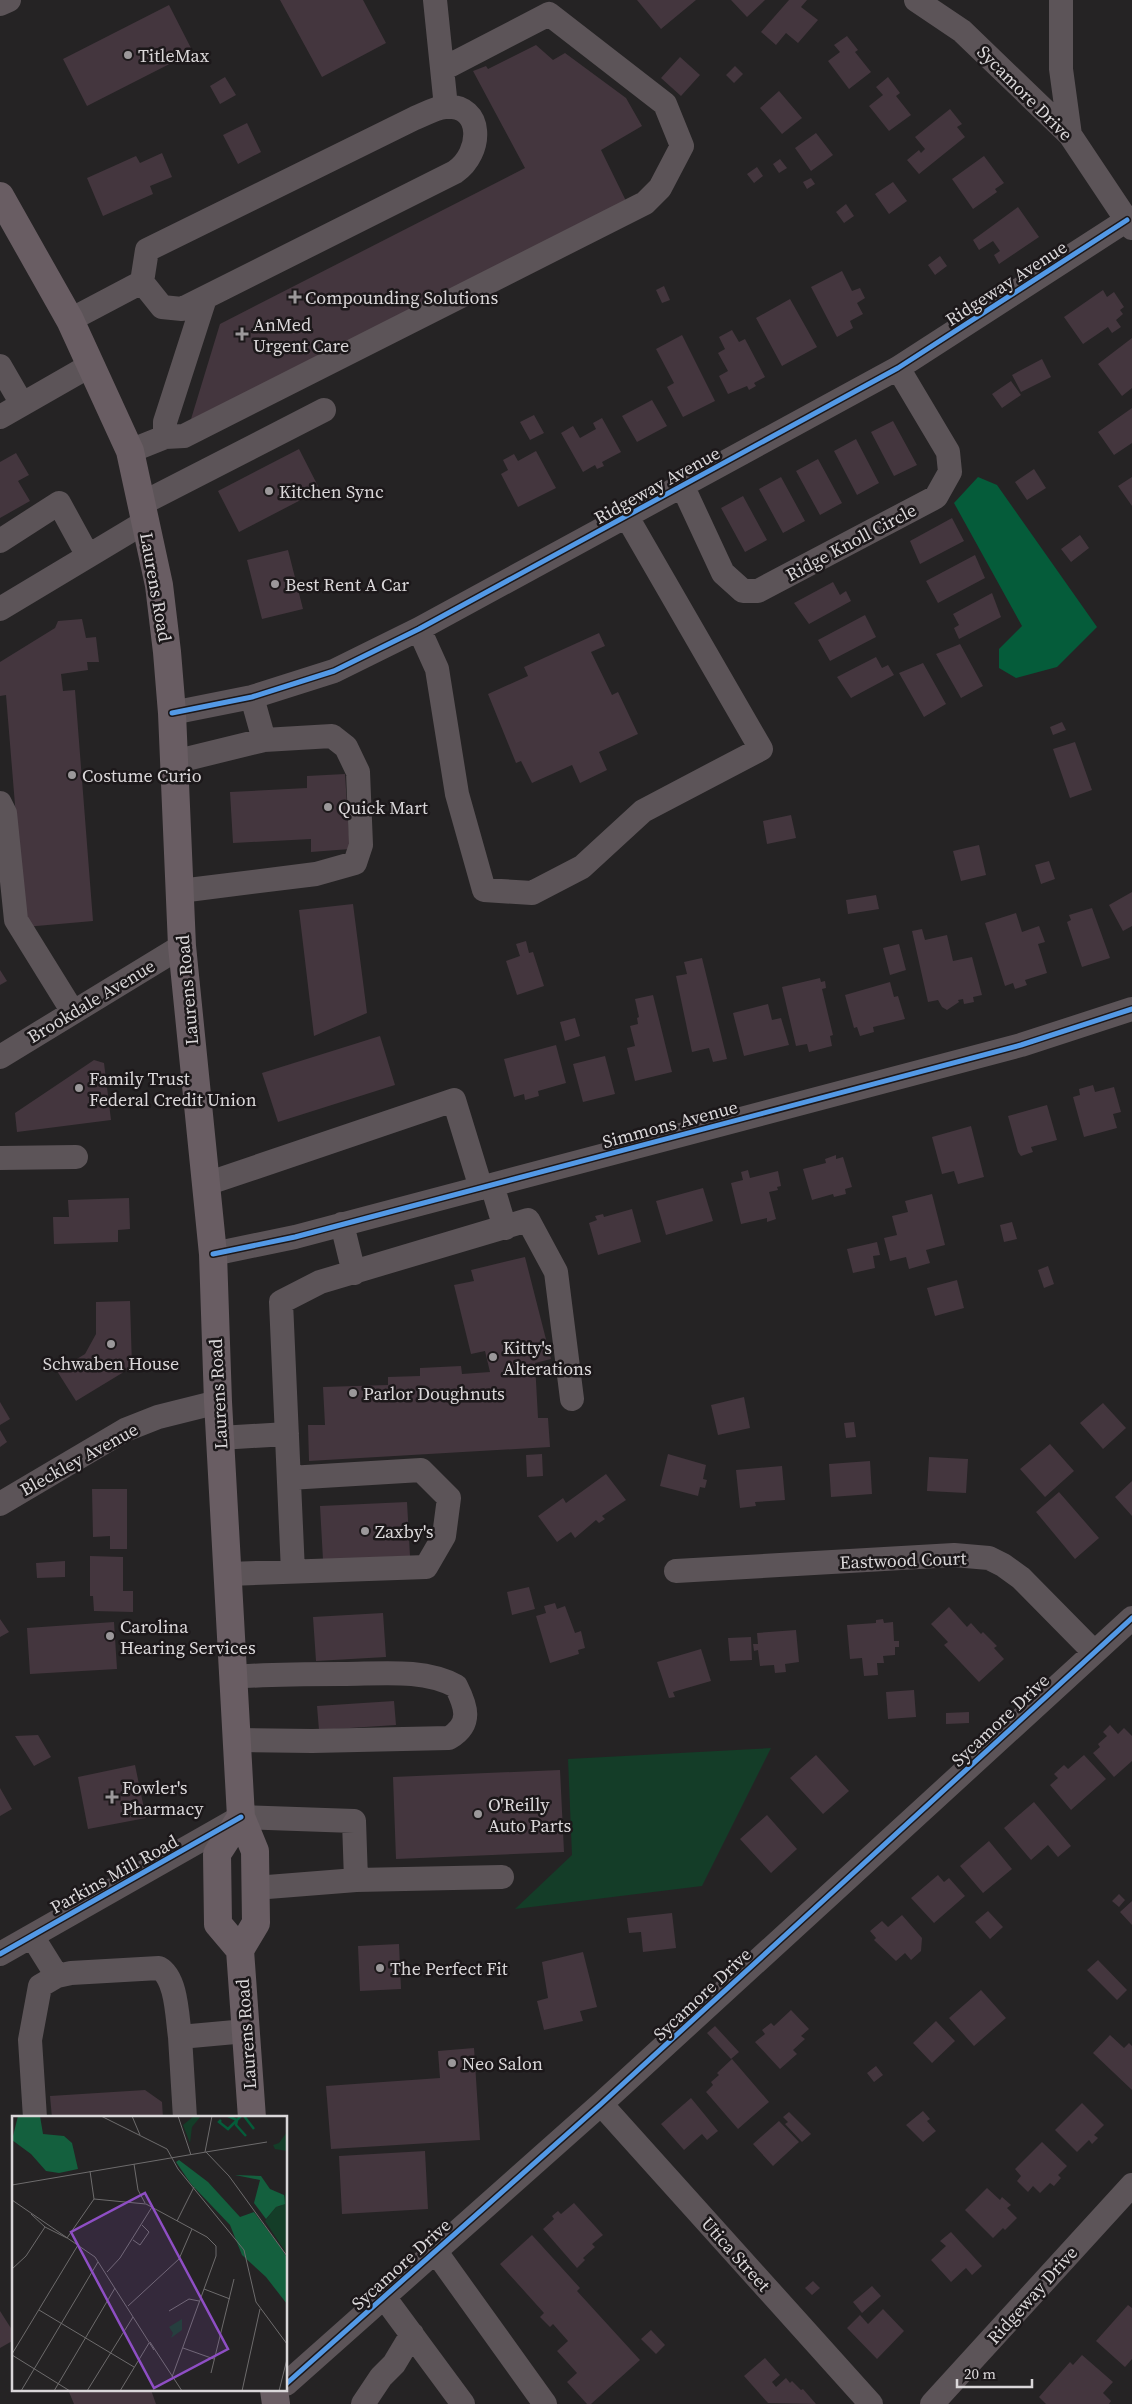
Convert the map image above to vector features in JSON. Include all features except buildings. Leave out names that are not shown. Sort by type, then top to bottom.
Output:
[{"type":"main road","name":"Laurens Road","points":[[1,199],[70,320],[130,451],[161,602],[172,713],[182,946],[213,1254],[218,1402],[241,1817],[255,1852],[256,1923],[240,1950],[252,2116]]},
{"type":"main road","points":[[240,1950],[218,1924],[217,1854],[241,1817]]},
{"type":"street","points":[[0,4],[9,0]]},
{"type":"street","points":[[435,0],[446,107]]},
{"type":"street","name":"Sycamore Drive","points":[[916,0],[962,32],[1070,135],[1129,224]]},
{"type":"street","points":[[1061,0],[1061,69],[1070,135]]},
{"type":"street","points":[[130,451],[165,436],[184,436],[645,203],[660,188],[682,146],[665,104],[549,14],[443,69]]},
{"type":"street","points":[[446,107],[462,112],[474,125],[476,133],[474,149],[462,168],[206,298],[182,309],[162,307],[142,282],[147,250],[416,118],[446,107]]},
{"type":"street","name":"Ridgeway Avenue","points":[[172,713],[252,697],[334,671],[419,629],[683,487],[898,368],[1129,224]]},
{"type":"street","points":[[70,320],[142,282]]},
{"type":"street","points":[[165,436],[165,422],[206,298]]},
{"type":"street","points":[[0,417],[91,365]]},
{"type":"street","points":[[0,366],[22,404]]},
{"type":"street","name":"Ridge Knoll Circle","points":[[683,487],[723,573],[743,591],[758,591],[936,497],[950,472],[948,452],[898,368]]},
{"type":"street","points":[[3,600],[88,556],[143,513],[324,410]]},
{"type":"street","points":[[0,541],[59,503],[88,556]]},
{"type":"street","points":[[419,629],[437,669],[457,794],[484,890],[532,892],[582,867],[643,811],[762,749],[627,517]]},
{"type":"street","points":[[252,697],[264,740]]},
{"type":"street","points":[[174,762],[264,740],[332,736],[346,747],[358,772],[361,845],[354,863],[316,874],[180,891]]},
{"type":"street","points":[[0,803],[4,813],[16,920],[73,1012]]},
{"type":"street","name":"Brookdale Avenue","points":[[0,1056],[182,946]]},
{"type":"street","name":"Simmons Avenue","points":[[213,1254],[342,1224],[1021,1045],[1132,1009]]},
{"type":"street","points":[[206,1184],[454,1100],[505,1228]]},
{"type":"street","points":[[0,1158],[76,1158]]},
{"type":"street","points":[[293,1572],[281,1302],[320,1282],[528,1220],[556,1272],[572,1399]]},
{"type":"street","points":[[342,1224],[354,1273]]},
{"type":"street","name":"Bleckley Avenue","points":[[0,1504],[125,1430],[158,1417],[218,1402]]},
{"type":"street","points":[[220,1438],[287,1434]]},
{"type":"street","points":[[229,1574],[426,1567],[444,1536],[449,1498],[421,1470],[289,1478]]},
{"type":"street","name":"Eastwood Court","points":[[676,1572],[954,1555],[989,1558],[1021,1578],[1094,1652]]},
{"type":"street","name":"Sycamore Drive","points":[[288,2384],[602,2104],[1132,1618]]},
{"type":"street","points":[[234,1677],[292,1674],[419,1674],[444,1679],[456,1686],[465,1710],[465,1721],[459,1732],[449,1738],[312,1741],[237,1740]]},
{"type":"street","points":[[241,1817],[354,1821],[356,1880]]},
{"type":"street","name":"Parkins Mill Road","points":[[0,1954],[241,1817]]},
{"type":"street","points":[[255,1888],[356,1880],[502,1877]]},
{"type":"street","points":[[32,1936],[57,1976]]},
{"type":"street","points":[[34,2116],[30,2040],[40,1986],[57,1976],[72,1973],[159,1968],[165,1971],[171,1980],[180,2036],[186,2116]]},
{"type":"street","points":[[180,2036],[246,2031]]},
{"type":"street","name":"Utica Street","points":[[602,2104],[871,2404]]},
{"type":"street","name":"Ridgeway Drive","points":[[932,2404],[1132,2185]]},
{"type":"street","points":[[436,2252],[545,2404]]},
{"type":"street","points":[[384,2297],[464,2404]]},
{"type":"street","points":[[363,2404],[381,2377],[394,2364],[412,2334]]},
{"type":"shaded area","points":[[978,477],[997,485],[1097,627],[1057,667],[1016,678],[999,668],[999,649],[1022,626],[954,503]]},
{"type":"shaded area","points":[[771,1748],[702,1886],[515,1909],[572,1855],[568,1759]]},
{"type":"cycle path","points":[[172,713],[252,697],[334,671],[419,629],[898,368],[1127,220]]},
{"type":"cycle path","points":[[213,1254],[295,1237],[1021,1045],[1132,1009]]},
{"type":"cycle path","points":[[288,2382],[601,2104],[1132,1618]]},
{"type":"cycle path","points":[[0,1954],[241,1817]]},
{"type":"place","name":"TitleMax","points":[[128,55]]},
{"type":"place","name":"Compounding Solutions","points":[[295,297]]},
{"type":"place","name":"AnMed Urgent Care","points":[[242,334]]},
{"type":"place","name":"Kitchen Sync","points":[[269,491]]},
{"type":"place","name":"Best Rent A Car","points":[[275,584]]},
{"type":"place","name":"Costume Curio","points":[[72,775]]},
{"type":"place","name":"Quick Mart","points":[[328,807]]},
{"type":"place","name":"Family Trust Federal Credit Union","points":[[79,1088]]},
{"type":"place","name":"Schwaben House","points":[[111,1344]]},
{"type":"place","name":"Kitty's Alterations","points":[[493,1357]]},
{"type":"place","name":"Parlor Doughnuts","points":[[353,1393]]},
{"type":"place","name":"Zaxby's","points":[[365,1531]]},
{"type":"place","name":"Carolina Hearing Services","points":[[110,1636]]},
{"type":"place","name":"Fowler's Pharmacy","points":[[112,1797]]},
{"type":"place","name":"O'Reilly Auto Parts","points":[[478,1814]]},
{"type":"place","name":"The Perfect Fit","points":[[380,1968]]},
{"type":"place","name":"Neo Salon","points":[[452,2063]]}]
